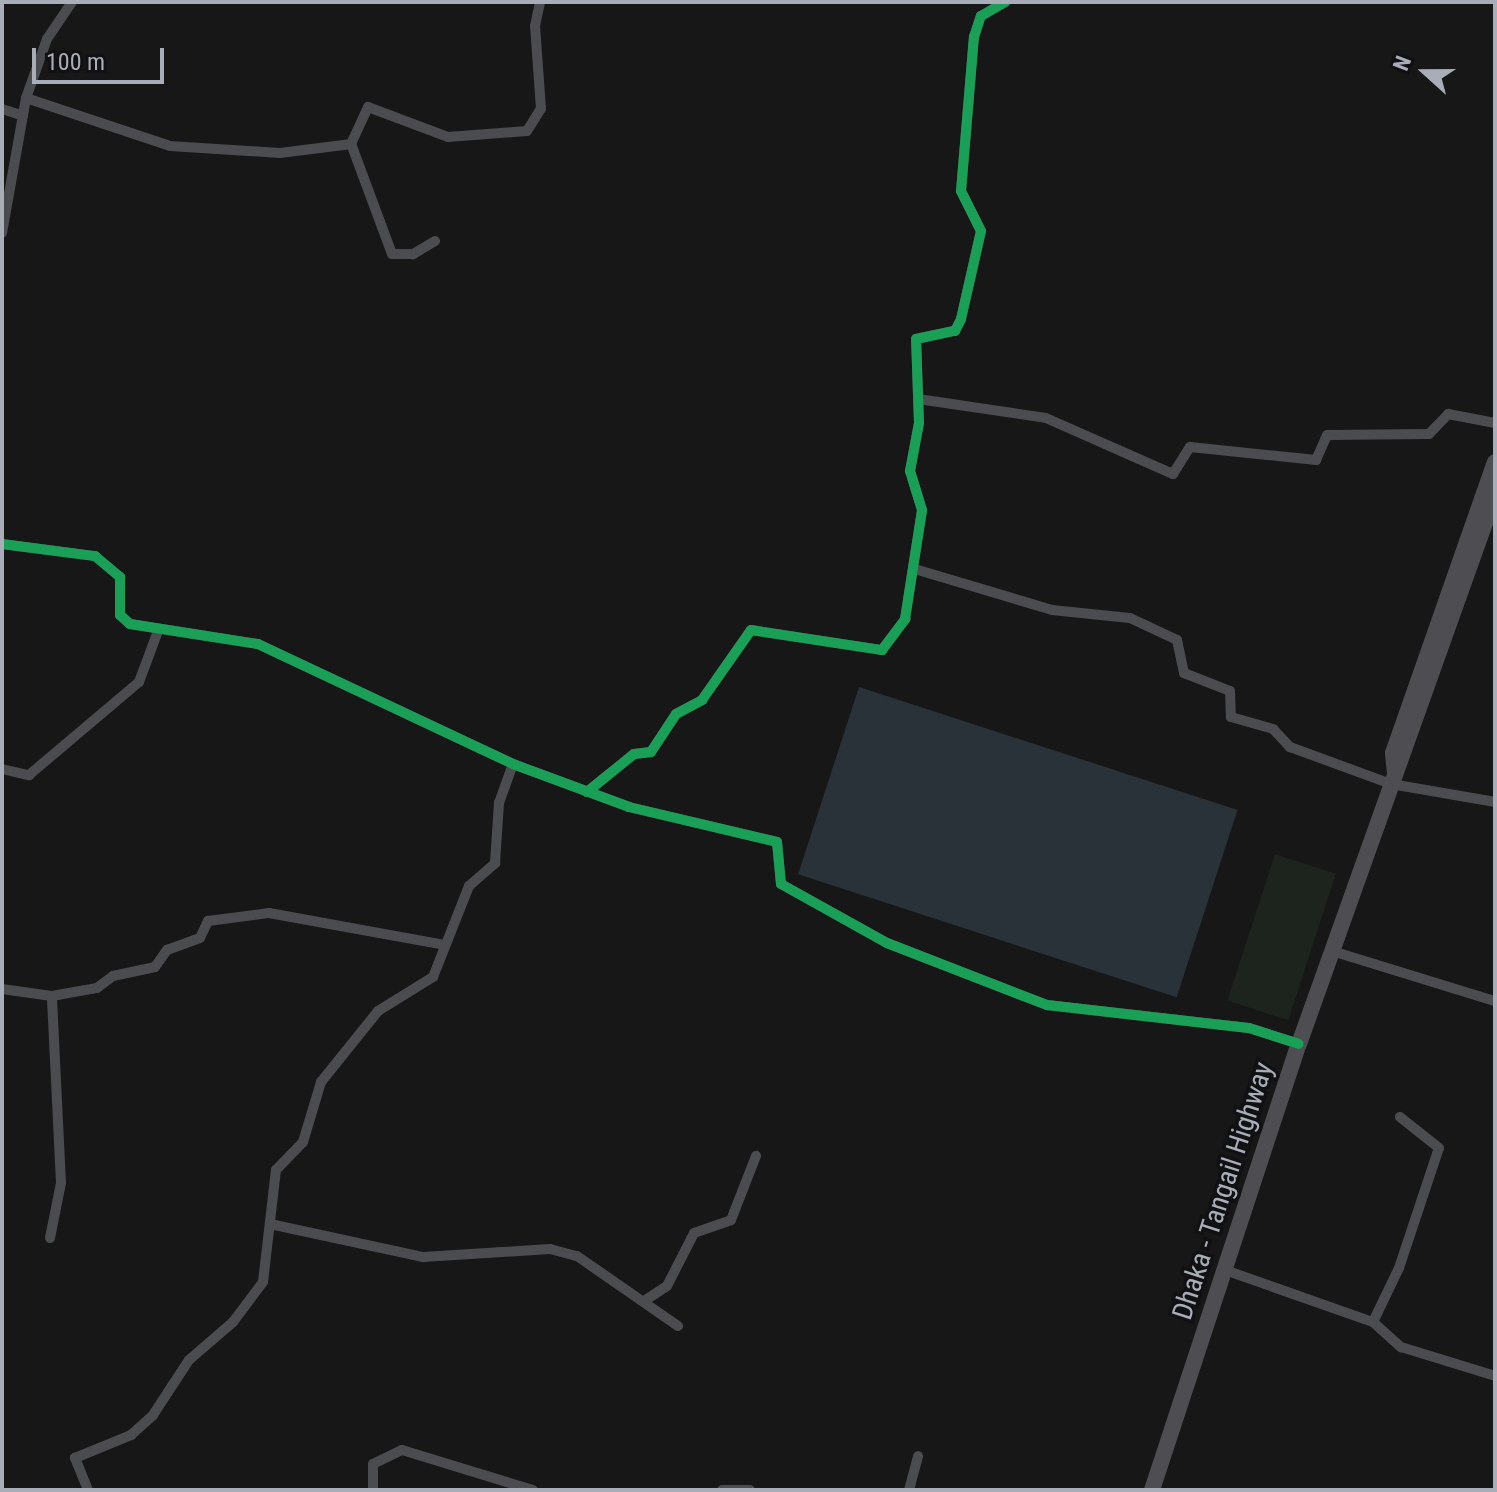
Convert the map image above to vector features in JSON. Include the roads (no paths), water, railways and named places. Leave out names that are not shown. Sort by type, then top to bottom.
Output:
[{"type":"highway","name":"Dhaka - Tangail Highway","points":[[1393,778],[1393,753],[1495,462]]},
{"type":"highway","name":"Dhaka - Tangail Highway","points":[[1152,1490],[1299,1044],[1495,495]]},
{"type":"street","points":[[2,233],[26,98],[47,39],[72,2]]},
{"type":"street","points":[[435,241],[413,254],[392,254],[351,144],[368,107],[448,137],[527,131],[541,109],[540,2]]},
{"type":"street","points":[[587,792],[634,754],[651,752],[676,714],[702,700],[751,630],[882,650],[905,619],[918,570],[922,510],[910,471],[918,399],[916,339],[955,331],[977,246],[980,221],[963,205],[961,191],[974,37],[981,16],[1005,2]]},
{"type":"street","points":[[26,98],[170,146],[280,153],[351,144]]},
{"type":"street","points":[[2,109],[23,116]]},
{"type":"street","points":[[918,399],[1046,418],[1173,474],[1190,447],[1316,460],[1327,435],[1429,434],[1448,414],[1495,423]]},
{"type":"street","points":[[2,544],[95,556],[120,577],[120,615],[158,631],[258,644],[513,764],[587,792],[777,842],[781,884],[794,893],[887,943],[1047,1005],[1249,1028],[1299,1044]]},
{"type":"street","points":[[918,570],[1052,610],[1130,618],[1177,640],[1184,673],[1230,691],[1231,717],[1393,778],[1495,802]]},
{"type":"street","points":[[2,769],[29,775],[128,692],[150,663],[158,631]]},
{"type":"street","points":[[88,1490],[75,1458],[131,1435],[153,1415],[189,1360],[233,1322],[264,1278],[276,1170],[303,1142],[316,1089],[378,1011],[430,981],[440,944],[473,880],[495,863],[499,803],[513,764]]},
{"type":"street","points":[[2,989],[52,996],[155,967],[167,950],[197,941],[214,920],[277,912],[440,944]]},
{"type":"street","points":[[1332,951],[1495,1001]]},
{"type":"street","points":[[50,1238],[61,1183],[52,996]]},
{"type":"street","points":[[1373,1322],[1399,1268],[1439,1148],[1400,1117]]},
{"type":"street","points":[[644,1301],[667,1286],[694,1233],[712,1221],[729,1223],[756,1156]]},
{"type":"street","points":[[270,1224],[423,1257],[550,1249],[577,1256],[678,1326]]},
{"type":"street","points":[[1225,1270],[1373,1322],[1401,1347],[1495,1376]]},
{"type":"street","points":[[373,1490],[373,1464],[402,1450],[533,1490]]},
{"type":"street","points":[[909,1490],[918,1456]]},
{"type":"street","points":[[722,1490],[750,1490]]}]
